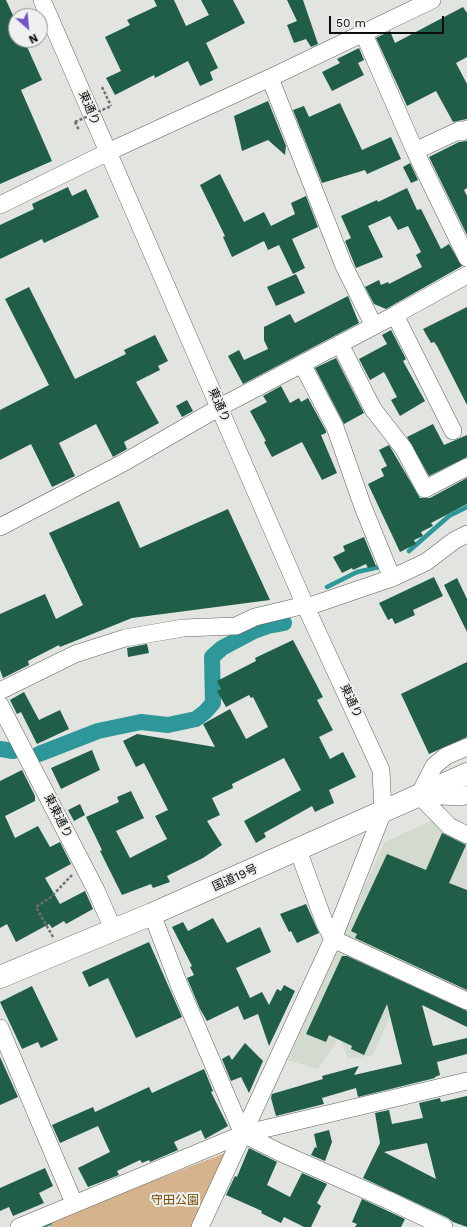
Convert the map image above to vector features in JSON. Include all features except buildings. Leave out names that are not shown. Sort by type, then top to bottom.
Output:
[{"type":"highway","name":"国道19号","points":[[0,977],[152,914],[467,774]]},
{"type":"street","name":"東通り","points":[[42,0],[306,606],[382,770],[383,812]]},
{"type":"street","points":[[0,205],[108,152],[270,78],[432,0]]},
{"type":"street","points":[[363,32],[415,151],[467,258]]},
{"type":"street","points":[[270,78],[344,266],[374,326]]},
{"type":"street","points":[[415,151],[460,130],[462,132],[467,129]]},
{"type":"street","points":[[0,527],[123,464],[220,407],[395,315],[467,275]]},
{"type":"street","points":[[395,315],[452,431]]},
{"type":"street","points":[[340,344],[372,409],[404,449],[425,490],[467,467]]},
{"type":"street","points":[[302,364],[335,426],[363,507],[392,578]]},
{"type":"street","points":[[0,691],[75,654],[125,638],[183,628],[236,626],[255,617],[306,606],[392,578],[426,562],[455,540],[467,534]]},
{"type":"street","name":"東東通り","points":[[0,705],[83,866],[113,929]]},
{"type":"street","points":[[419,795],[434,766],[446,756],[467,747]]},
{"type":"street","points":[[419,795],[467,796]]},
{"type":"street","points":[[419,795],[449,826],[467,835]]},
{"type":"street","points":[[200,1227],[333,940],[383,812]]},
{"type":"street","points":[[298,850],[324,924],[333,940],[467,1001]]},
{"type":"street","points":[[152,914],[180,987],[243,1134],[279,1152],[388,1200],[444,1227]]},
{"type":"street","points":[[0,1028],[74,1203]]},
{"type":"street","points":[[19,1227],[243,1134],[467,1081]]},
{"type":"path","points":[[75,122],[111,106],[102,87]]},
{"type":"path","points":[[61,951],[36,907],[51,897],[66,879],[83,866]]},
{"type":"shaded area","points":[[431,821],[467,838],[467,994],[346,940],[343,933],[385,842]]},
{"type":"shaded area","points":[[342,951],[406,979],[373,1055],[348,1059],[340,1037],[318,1069],[288,1060],[334,955]]},
{"type":"green space","name":"守田公園","points":[[225,1153],[192,1227],[50,1227],[48,1222]]},
{"type":"waterway","points":[[409,551],[449,516],[467,507]]},
{"type":"waterway","points":[[327,587],[357,572],[379,567]]},
{"type":"waterway","points":[[39,754],[98,731],[141,722],[168,725],[196,719],[213,703],[212,657],[222,648],[254,631],[268,626],[284,623]]},
{"type":"waterway","points":[[0,749],[13,751]]},
{"type":"waterway","points":[[41,1227],[50,1223]]}]
